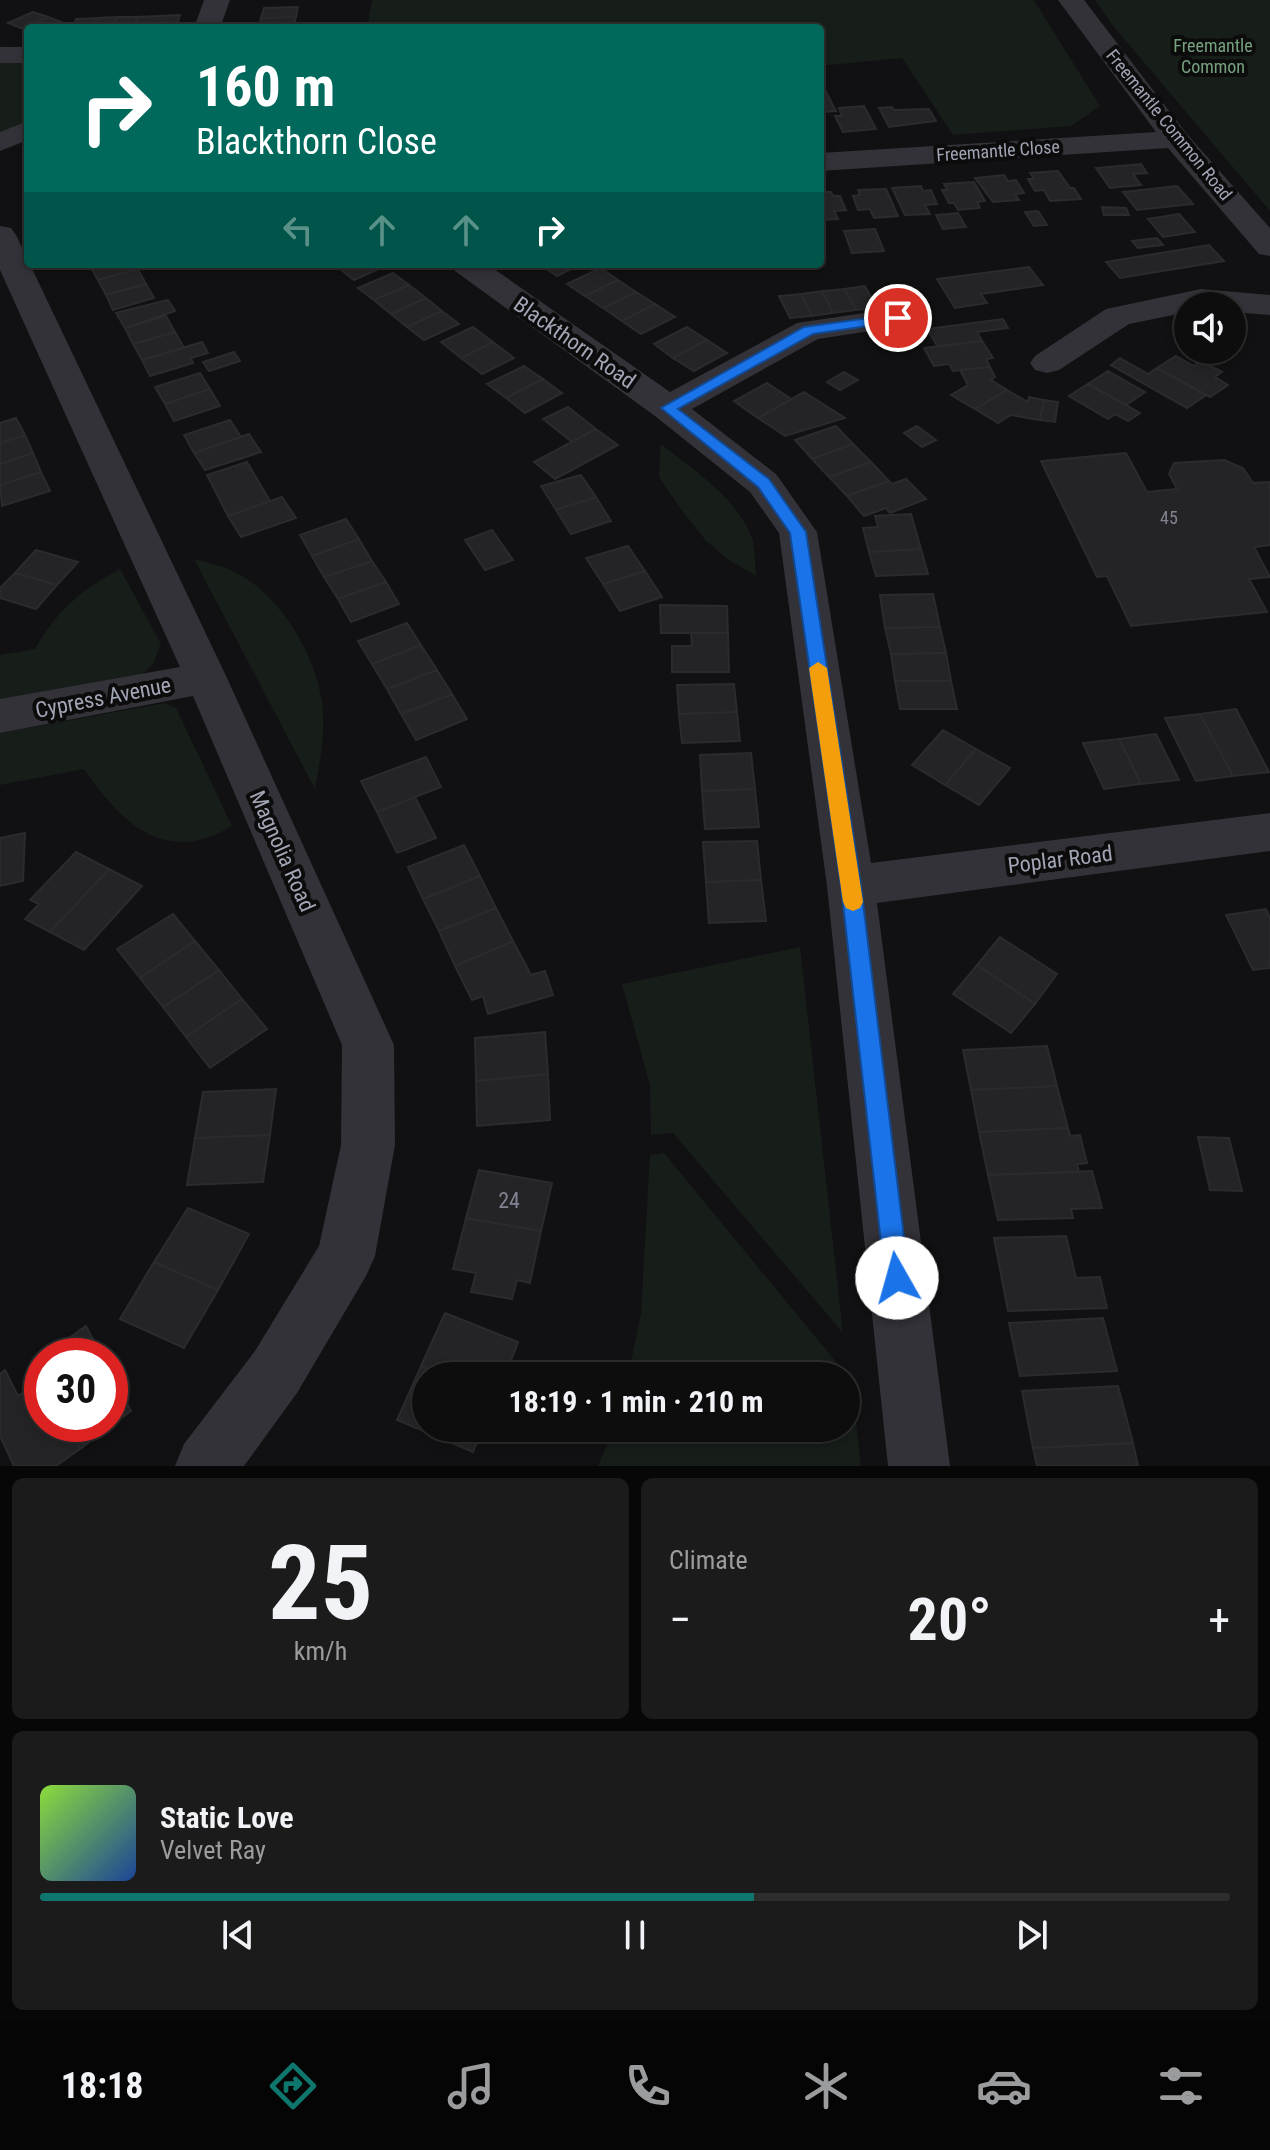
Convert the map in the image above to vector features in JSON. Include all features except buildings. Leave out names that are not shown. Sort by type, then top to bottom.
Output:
[{"type":"street","points":[[208,24],[217,0]]},
{"type":"street","name":"Freemantle Common Road","points":[[1071,0],[1176,139],[1270,247]]},
{"type":"street","points":[[0,55],[24,55]]},
{"type":"street","points":[[0,142],[24,132]]},
{"type":"street","name":"Freemantle Close","points":[[824,162],[1176,139]]},
{"type":"street","name":"Magnolia Road","points":[[0,235],[206,678],[368,1045],[368,1145],[346,1256],[276,1372],[206,1466]]},
{"type":"street","name":"Blackthorn Road","points":[[472,268],[668,408],[763,483],[798,532],[851,886],[919,1466]]},
{"type":"street","points":[[1047,363],[1118,316],[1201,299],[1270,305]]},
{"type":"street","points":[[668,408],[809,330],[898,318]]},
{"type":"street","name":"Cypress Avenue","points":[[0,716],[206,678]]},
{"type":"street","name":"Poplar Road","points":[[851,886],[1270,832]]},
{"type":"green space","points":[[372,0],[1034,0],[1100,106],[1071,126],[953,135],[902,58],[824,66],[824,24],[368,24]]},
{"type":"green space","name":"Freemantle Common","points":[[1095,0],[1270,0],[1270,211],[1114,27]]},
{"type":"green space","points":[[0,63],[24,63],[24,124],[0,134]]},
{"type":"green space","points":[[661,444],[713,486],[736,510],[752,538],[756,576],[706,541],[680,508],[659,477]]},
{"type":"green space","points":[[194,559],[226,568],[247,579],[278,608],[303,644],[318,684],[323,714],[315,789]]},
{"type":"green space","points":[[120,569],[161,644],[153,664],[141,675],[0,703],[0,655],[35,649],[52,623],[72,602]]},
{"type":"green space","points":[[165,703],[176,708],[232,826],[208,837],[185,842],[165,840],[146,833],[113,806],[84,769],[0,785],[0,733]]},
{"type":"green space","points":[[800,947],[843,1333],[673,1133],[651,1135],[650,1085],[622,984]]},
{"type":"green space","points":[[664,1153],[836,1362],[631,1362],[641,1314],[650,1155]]},
{"type":"green space","points":[[608,1442],[858,1442],[861,1466],[598,1466]]},
{"type":"slow traffic","points":[[818,668],[853,902]]},
{"type":"route","points":[[897,1278],[851,886],[798,532],[763,483],[668,408],[809,330],[898,318]]}]
